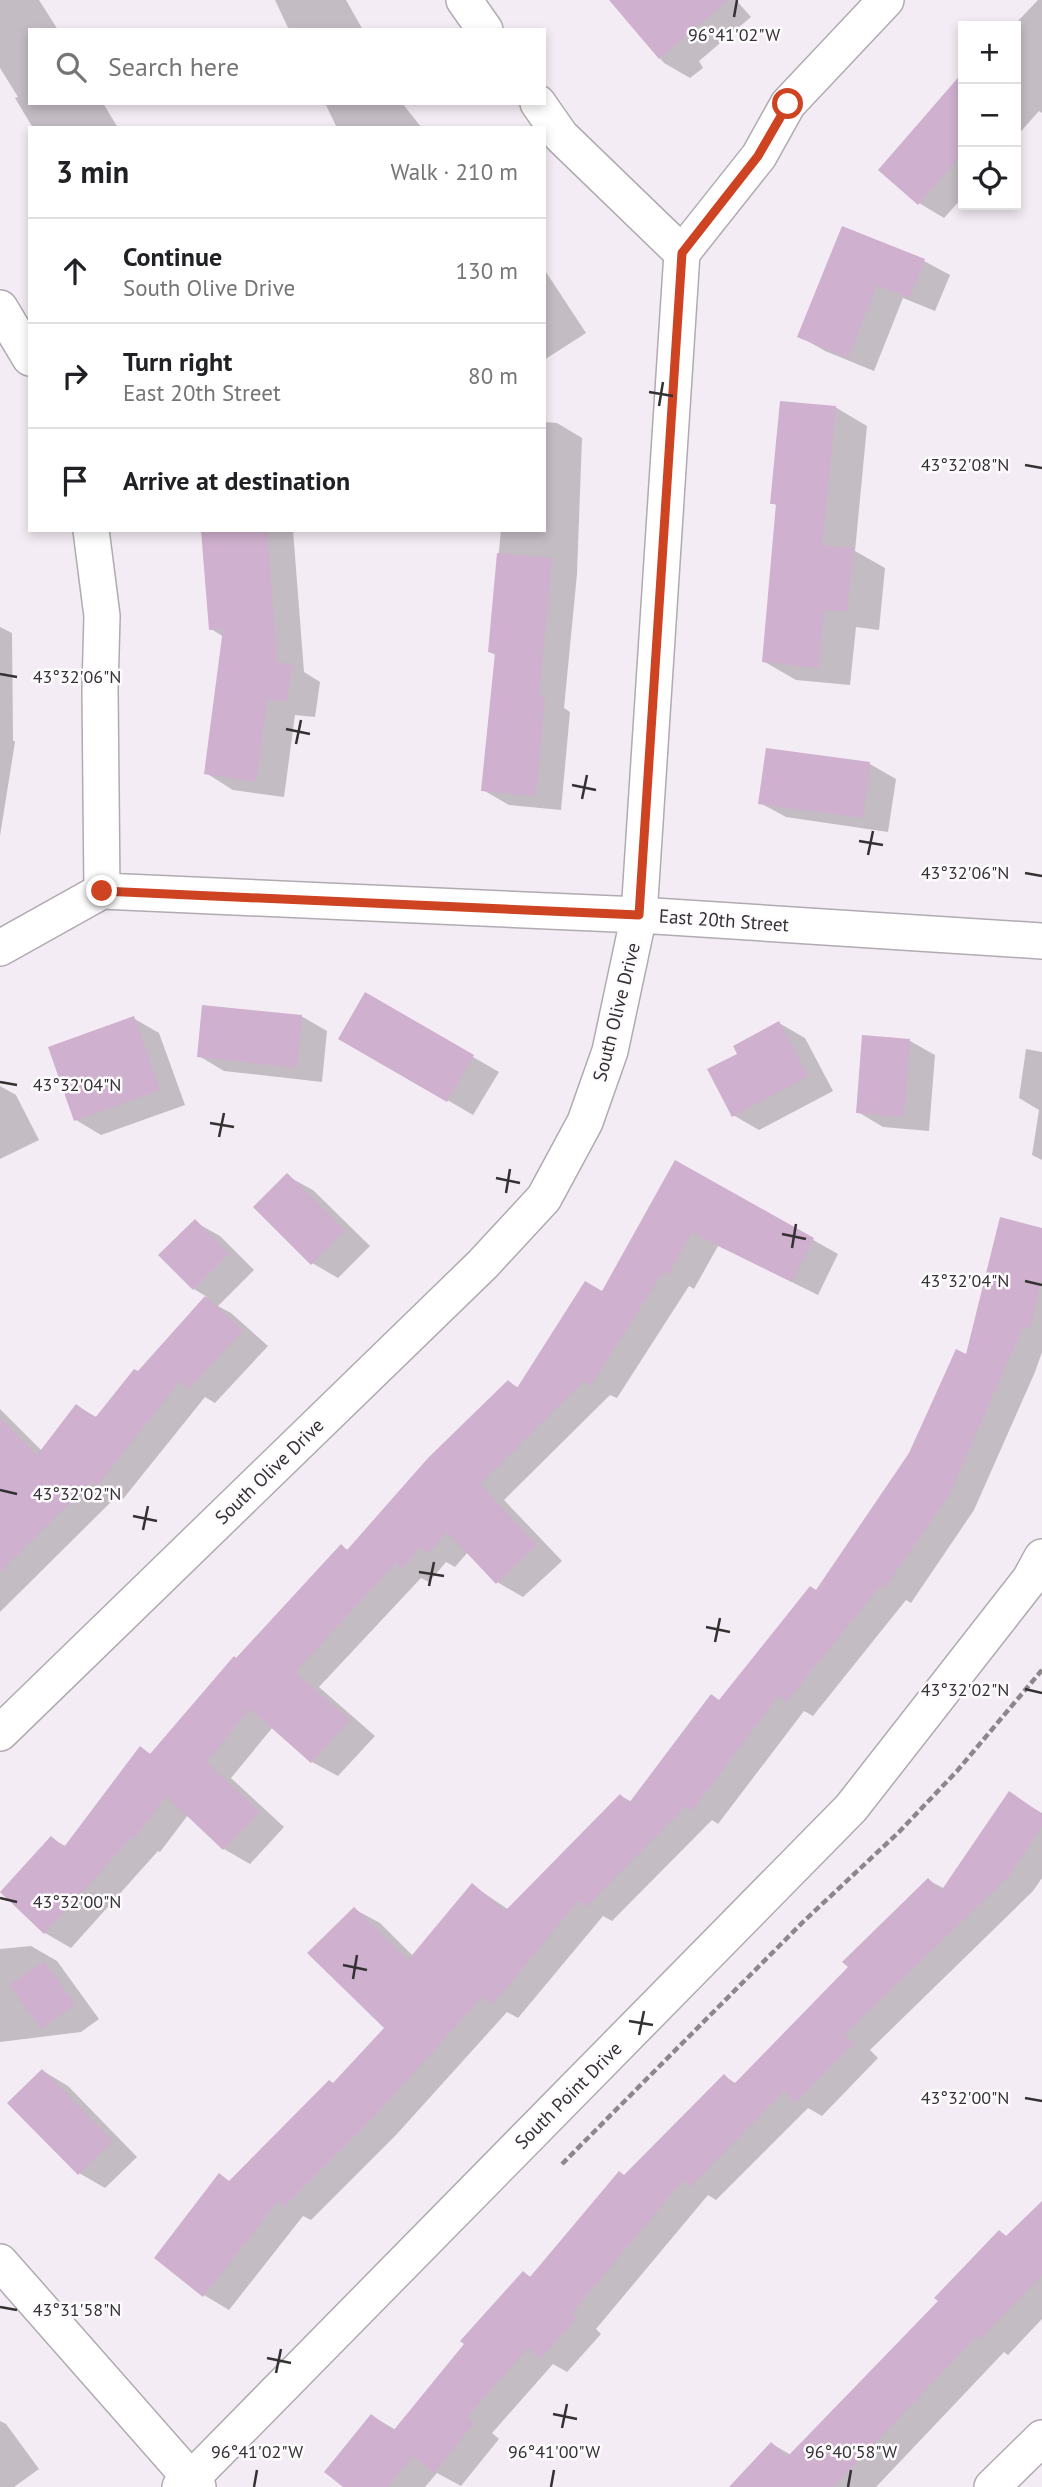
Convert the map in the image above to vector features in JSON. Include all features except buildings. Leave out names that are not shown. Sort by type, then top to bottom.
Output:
[{"type":"street","points":[[464,0],[484,28]]},
{"type":"street","points":[[539,105],[561,136],[682,253],[758,156],[788,104],[886,0]]},
{"type":"street","name":"South Olive Drive","points":[[0,1733],[483,1264],[544,1198],[585,1122],[610,1051],[639,915],[682,253]]},
{"type":"street","points":[[0,308],[28,355]]},
{"type":"street","points":[[0,948],[102,891],[102,616],[91,532]]},
{"type":"street","name":"East 20th Street","points":[[102,891],[639,915],[1042,941]]},
{"type":"street","name":"South Point Drive","points":[[190,2484],[851,1808],[1030,1579],[1042,1557]]},
{"type":"street","points":[[0,2262],[190,2484]]},
{"type":"street","points":[[992,2487],[1042,2438]]},
{"type":"path","points":[[558,2168],[804,1921],[899,1832],[957,1771],[1042,1670]]},
{"type":"route","points":[[102,891],[639,915],[682,253],[758,156],[788,104]]}]
